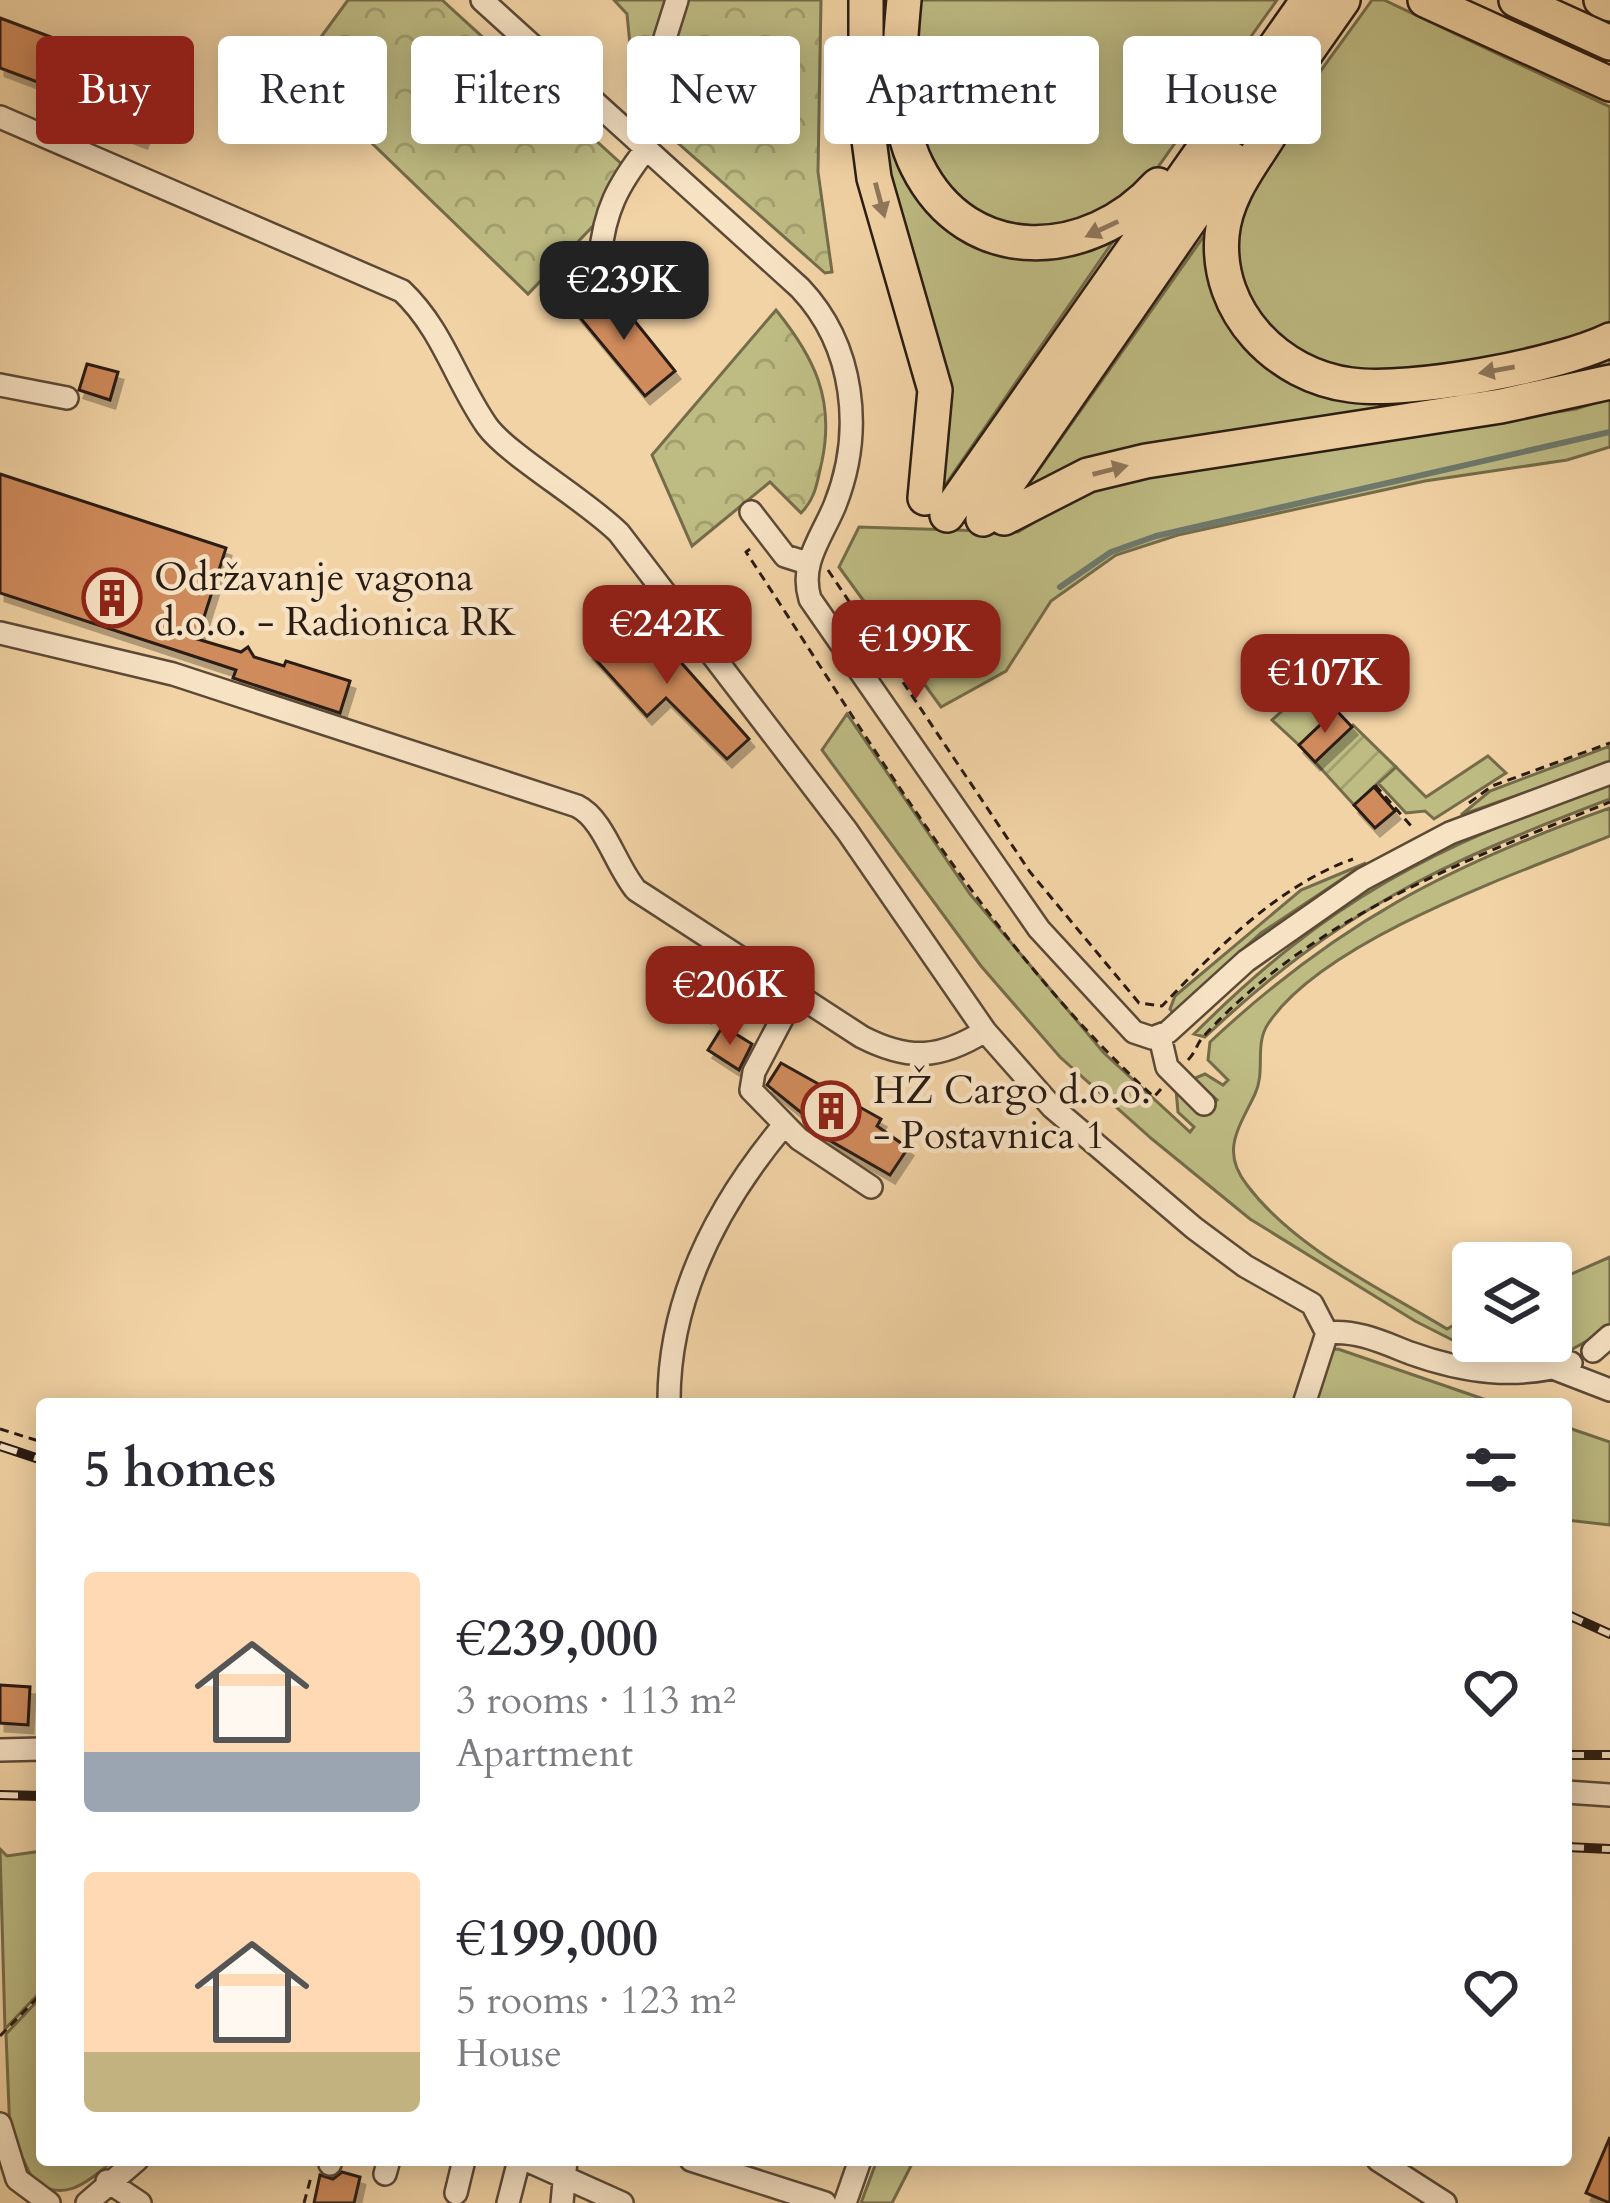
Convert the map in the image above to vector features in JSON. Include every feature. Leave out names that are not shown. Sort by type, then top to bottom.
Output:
[{"type":"highway","points":[[866,0],[866,117],[874,178],[935,390],[936,506],[1219,144]]},
{"type":"highway","points":[[904,0],[902,103],[917,167],[964,221],[1025,242],[1062,244],[1094,235],[1131,214],[1189,144]]},
{"type":"highway","points":[[1293,36],[1308,0]]},
{"type":"highway","points":[[1309,36],[1343,0]]},
{"type":"highway","points":[[1425,0],[1610,84]]},
{"type":"highway","points":[[1516,0],[1610,43]]},
{"type":"highway","points":[[1601,0],[1610,4]]},
{"type":"highway","points":[[1512,39],[1529,56],[1610,96]]},
{"type":"highway","points":[[1231,144],[994,518],[1088,475],[1145,461],[1501,406],[1610,382]]},
{"type":"highway","points":[[1262,144],[1237,183],[1222,234],[1224,273],[1236,305],[1277,356],[1314,377],[1368,387],[1544,362],[1610,340]]},
{"type":"street","points":[[482,0],[800,288],[835,342],[848,387],[852,434],[837,499],[807,563],[810,599],[1039,929],[1134,1032],[1159,1028],[1363,879],[1450,833],[1610,773]]},
{"type":"street","points":[[666,36],[677,0]]},
{"type":"street","points":[[0,117],[402,291],[431,318],[489,429],[590,504],[619,533],[847,831],[985,1031],[1098,1152],[1245,1266],[1312,1304],[1327,1333],[1306,1398]]},
{"type":"street","points":[[615,278],[600,258],[602,227],[618,184],[646,149]]},
{"type":"street","points":[[0,385],[67,398]]},
{"type":"street","points":[[751,512],[785,556],[807,563]]},
{"type":"street","points":[[0,633],[173,674],[577,806],[593,814],[618,868],[636,890],[704,938],[891,1052],[942,1055],[985,1031]]},
{"type":"street","points":[[796,992],[754,1072],[751,1090],[784,1125],[871,1187]]},
{"type":"street","points":[[1159,1028],[1167,1067],[1204,1104]]},
{"type":"street","points":[[670,1398],[679,1325],[705,1238],[731,1190],[784,1125]]},
{"type":"street","points":[[1327,1333],[1364,1335],[1472,1372],[1562,1366],[1610,1390]]},
{"type":"street","points":[[0,1750],[36,1750]]},
{"type":"street","points":[[1572,1793],[1610,1796]]},
{"type":"street","points":[[0,2124],[17,2179],[49,2203]]},
{"type":"street","points":[[87,2203],[128,2166]]},
{"type":"street","points":[[456,2193],[463,2166]]},
{"type":"street","points":[[508,2203],[521,2166]]},
{"type":"street","points":[[534,2166],[622,2203]]},
{"type":"street","points":[[710,2166],[825,2203]]},
{"type":"street","points":[[845,2203],[858,2166]]},
{"type":"street","points":[[1387,2166],[1445,2203]]},
{"type":"street","points":[[107,2181],[140,2203]]},
{"type":"path","points":[[757,545],[746,552],[985,904],[1104,1049],[1154,1096],[1162,1088]]},
{"type":"path","points":[[831,555],[827,567],[853,614],[1008,840],[1069,923],[1146,1006],[1159,1028]]},
{"type":"path","points":[[1463,807],[1492,786],[1610,743]]},
{"type":"path","points":[[1375,785],[1418,832]]},
{"type":"path","points":[[1184,1065],[1202,1038],[1248,997],[1365,910],[1474,855],[1610,802]]},
{"type":"path","points":[[1146,1006],[1162,1006],[1199,967],[1302,883],[1356,858]]},
{"type":"path","points":[[0,1429],[36,1440]]},
{"type":"path","points":[[0,2036],[36,1999]]},
{"type":"green space","points":[[348,0],[442,0],[481,36],[411,36],[411,144],[600,144],[638,179],[528,294],[373,144],[387,144],[387,36],[322,36]]},
{"type":"green space","points":[[614,0],[821,0],[818,172],[832,272],[825,273],[679,144],[800,144],[800,36],[629,36],[627,14]]},
{"type":"green space","points":[[874,0],[894,0],[901,36],[876,36]]},
{"type":"green space","points":[[914,0],[1277,0],[1251,36],[1123,36],[1123,144],[1174,144],[1138,195],[1117,209],[1090,222],[1035,233],[1002,226],[970,209],[933,171],[922,144],[1099,144],[1099,36],[913,36]]},
{"type":"green space","points":[[1372,0],[1384,0],[1610,107],[1610,327],[1506,357],[1418,371],[1342,373],[1314,366],[1299,356],[1249,304],[1236,273],[1234,237],[1244,194],[1271,144],[1321,144],[1321,70]]},
{"type":"green space","points":[[881,144],[921,144],[933,205],[1080,250],[1114,240],[935,500],[943,446],[883,177]]},
{"type":"green space","points":[[1211,226],[1212,262],[1300,383],[1610,352],[1610,373],[1021,495]]},
{"type":"green space","points":[[776,310],[811,362],[823,398],[825,439],[815,489],[801,513],[770,482],[692,546],[652,455]]},
{"type":"green space","points":[[1610,398],[1610,447],[1567,460],[1425,481],[1178,535],[1116,555],[1051,601],[1006,671],[941,707],[839,567],[859,527],[1018,532],[1084,492],[1156,473],[1576,409]]},
{"type":"green space","points":[[1310,686],[1337,709],[1299,745],[1272,720]]},
{"type":"green space","points":[[847,714],[970,894],[1104,1053],[1190,1132],[1194,1127],[1178,1112],[1176,1090],[1205,1115],[1217,1100],[1193,1079],[1205,1074],[1223,1085],[1228,1080],[1208,1060],[1210,1042],[1303,963],[1446,876],[1610,808],[1610,836],[1376,937],[1295,993],[1264,1032],[1258,1085],[1233,1150],[1239,1173],[1289,1229],[1340,1266],[1447,1329],[1452,1326],[1452,1340],[1250,1219],[1060,1057],[981,966],[822,750]]},
{"type":"green space","points":[[1353,725],[1396,767],[1354,805],[1315,762]]},
{"type":"green space","points":[[1610,746],[1610,763],[1461,815],[1490,791]]},
{"type":"green space","points":[[1488,756],[1506,773],[1434,819],[1425,811],[1406,813],[1378,783],[1396,767],[1426,797]]},
{"type":"green space","points":[[1610,784],[1610,799],[1442,869],[1347,923],[1301,955],[1205,1037],[1194,1034],[1291,947],[1386,882],[1489,831]]},
{"type":"green space","points":[[1366,863],[1261,933],[1173,1013],[1175,996],[1301,890]]},
{"type":"green space","points":[[1610,1257],[1610,1328],[1572,1349],[1572,1274]]},
{"type":"green space","points":[[1338,1349],[1481,1398],[1317,1398],[1331,1350]]},
{"type":"green space","points":[[1572,1429],[1610,1442],[1610,1525],[1572,1521]]},
{"type":"green space","points":[[0,1849],[7,1856],[36,1852],[36,1996],[5,2029]]},
{"type":"green space","points":[[36,2002],[36,2166],[106,2166],[77,2187],[57,2190],[34,2182],[10,2133],[6,2034]]},
{"type":"green space","points":[[875,2166],[911,2166],[892,2203],[861,2203]]},
{"type":"building","points":[[0,18],[48,36],[36,36],[36,81],[0,68]]},
{"type":"building","points":[[587,287],[617,324],[629,314],[675,371],[645,396],[568,303]]},
{"type":"building","points":[[87,364],[118,372],[110,400],[79,390]]},
{"type":"building","name":"Održavanje vagona d.o.o. - Radionica RK","points":[[0,474],[226,548],[197,639],[241,652],[248,647],[254,657],[284,666],[286,661],[350,681],[340,713],[233,678],[236,670],[0,593]]},
{"type":"building","points":[[613,629],[632,650],[653,631],[749,739],[727,759],[666,698],[647,716],[588,651]]},
{"type":"building","points":[[1336,710],[1352,727],[1315,762],[1299,745]]},
{"type":"building","points":[[1374,787],[1395,811],[1375,828],[1354,805]]},
{"type":"building","points":[[705,957],[732,974],[706,1015],[679,998]]},
{"type":"building","points":[[723,1026],[752,1044],[739,1070],[708,1050]]},
{"type":"building","name":"HŽ Cargo d.o.o. - Postavnica 1","points":[[781,1063],[881,1119],[877,1126],[908,1148],[890,1175],[822,1136],[824,1131],[767,1085]]},
{"type":"building","points":[[0,1685],[30,1687],[28,1725],[0,1723]]},
{"type":"building","points":[[1610,2137],[1610,2203],[1586,2193]]},
{"type":"building","points":[[342,2172],[360,2177],[354,2203],[314,2203],[320,2175],[333,2179]]},
{"type":"waterway","points":[[1060,587],[1111,552],[1156,536],[1610,432]]},
{"type":"railway","points":[[0,1446],[36,1458]]},
{"type":"railway","points":[[1572,1617],[1610,1634]]},
{"type":"railway","points":[[1572,1755],[1610,1755]]},
{"type":"railway","points":[[0,1795],[36,1796]]},
{"type":"railway","points":[[1572,1847],[1610,1849]]},
{"type":"place","name":"Održavanje vagona d.o.o. - Radionica RK","points":[[112,598]]},
{"type":"place","name":"HŽ Cargo d.o.o. - Postavnica 1","points":[[831,1111]]}]
